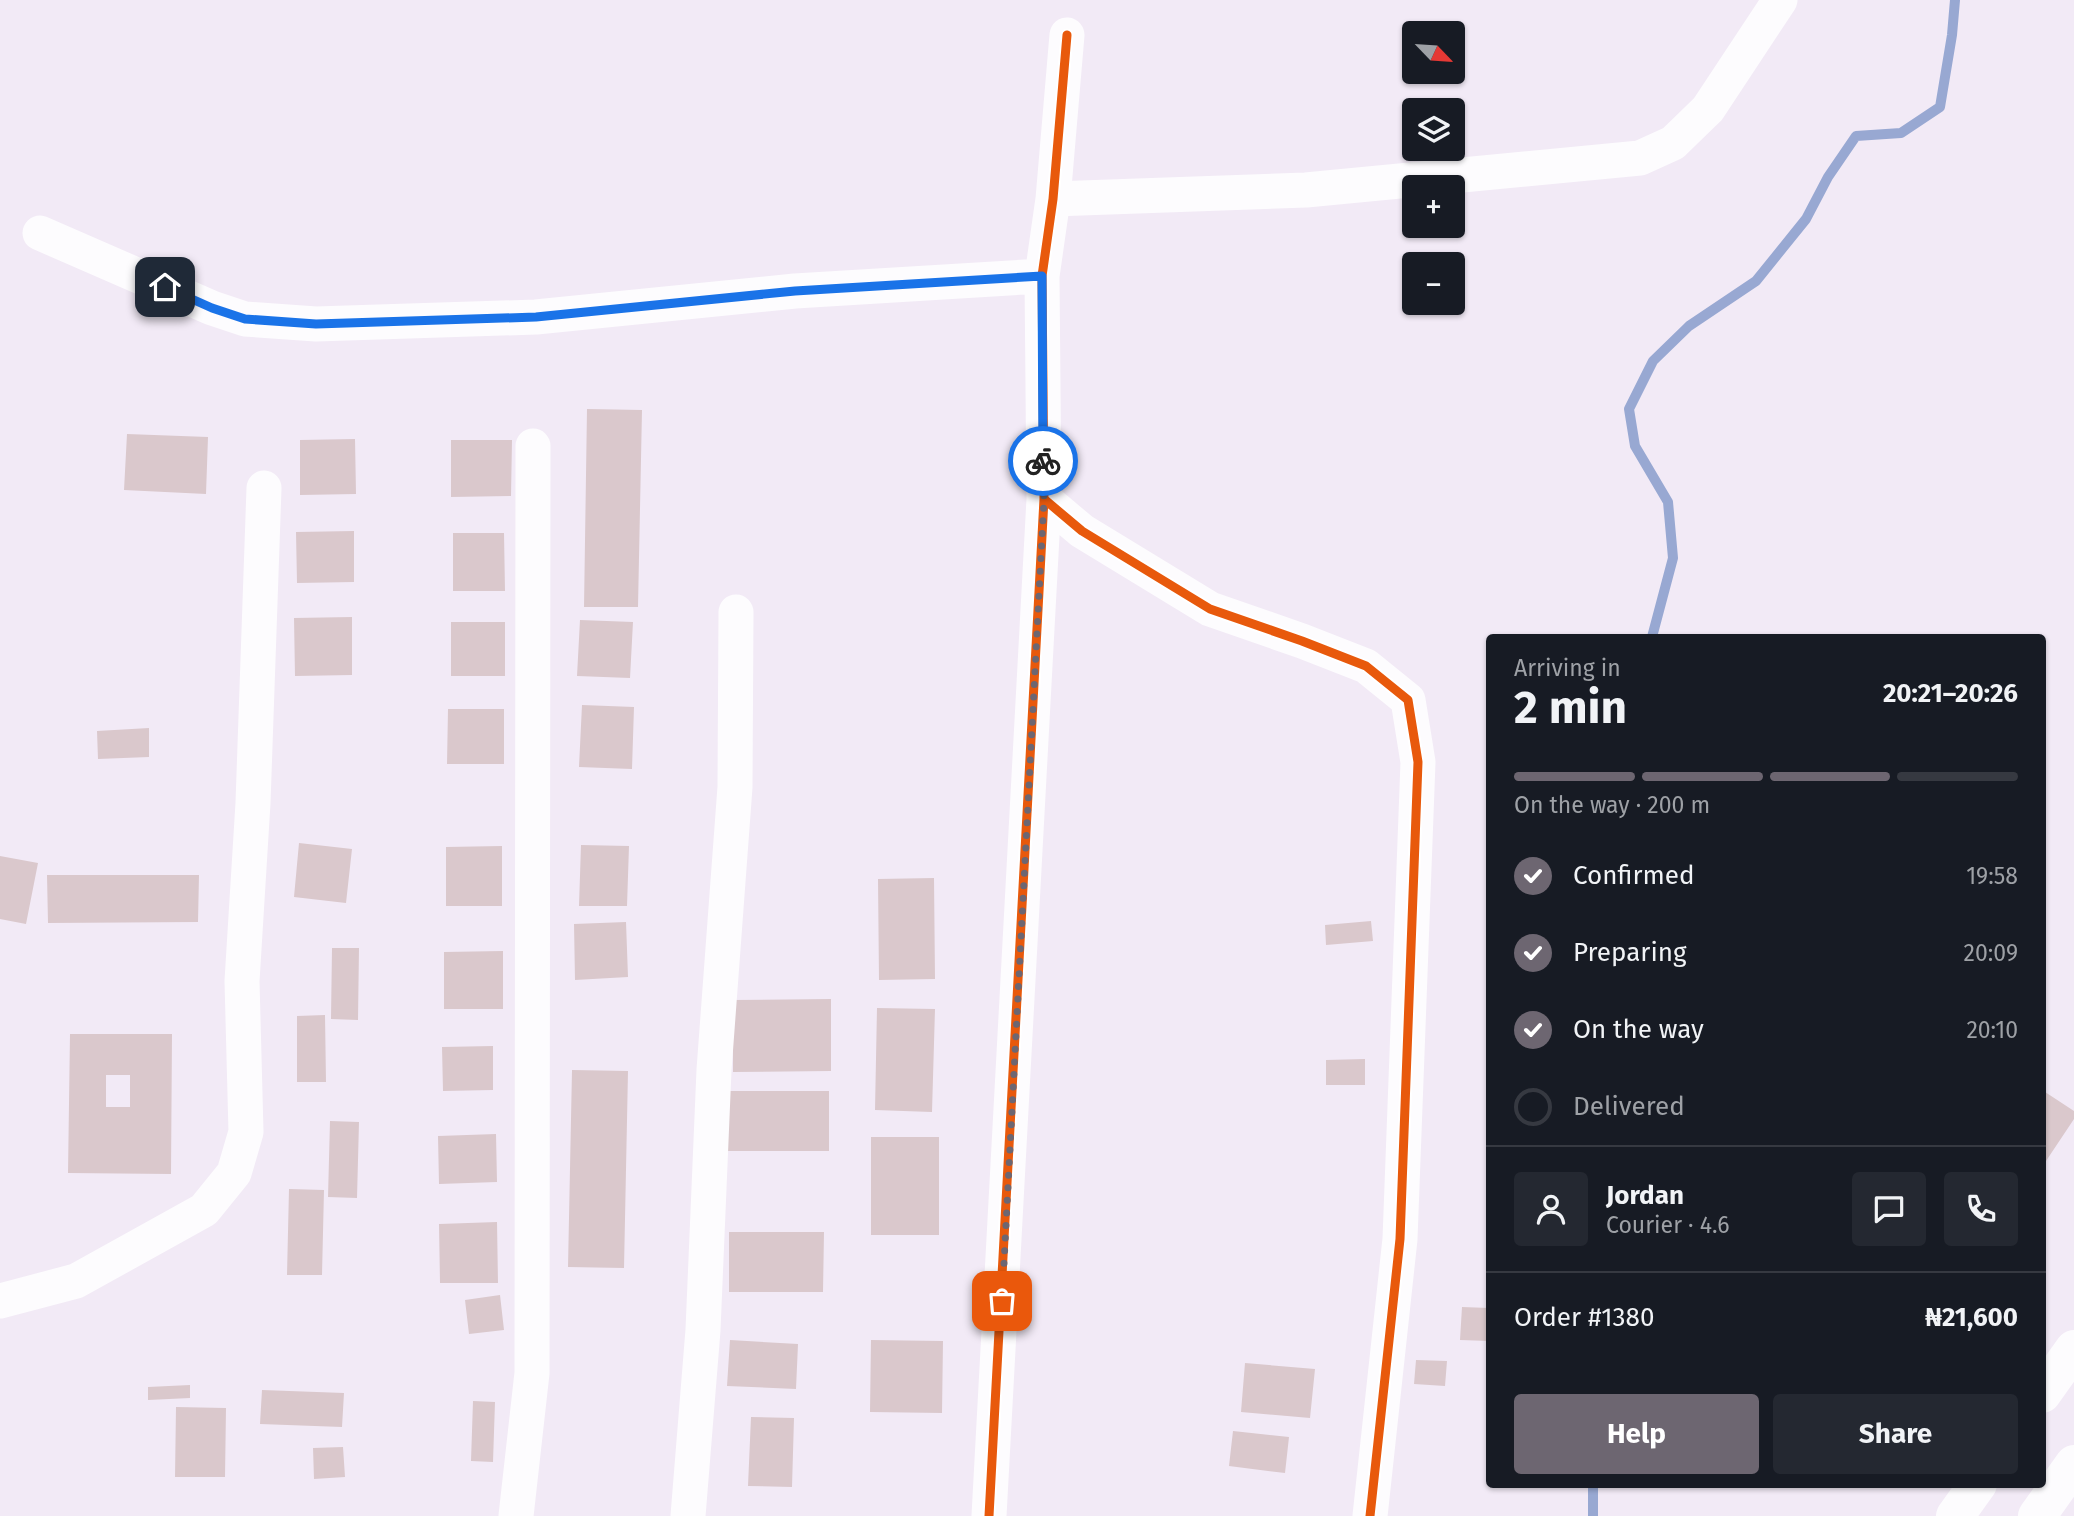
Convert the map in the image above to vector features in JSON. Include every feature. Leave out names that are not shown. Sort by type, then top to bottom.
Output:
[{"type":"highway","points":[[2046,1388],[2074,1349]]},
{"type":"highway","points":[[2037,1516],[2074,1464]]},
{"type":"highway","points":[[1955,1516],[1975,1488]]},
{"type":"street","points":[[1053,199],[1306,190],[1640,158],[1673,143],[1708,109],[1780,0]]},
{"type":"street","points":[[989,1516],[1044,499],[1042,276],[1053,199],[1067,35]]},
{"type":"street","points":[[40,233],[212,308],[245,319],[316,324],[536,317],[795,291],[1042,276]]},
{"type":"street","points":[[516,1516],[532,1373],[533,446]]},
{"type":"street","points":[[0,1301],[76,1281],[204,1210],[234,1173],[246,1132],[243,981],[253,803],[264,488]]},
{"type":"street","points":[[1044,499],[1082,531],[1210,609],[1366,666],[1408,700],[1418,762],[1400,1239],[1370,1516]]},
{"type":"street","points":[[688,1516],[702,1330],[714,1070],[735,787],[736,612]]},
{"type":"building","points":[[587,409],[642,410],[638,607],[584,607]]},
{"type":"building","points":[[127,434],[208,437],[206,494],[124,490]]},
{"type":"building","points":[[355,439],[356,494],[300,495],[300,440]]},
{"type":"building","points":[[451,440],[512,440],[511,496],[451,497]]},
{"type":"building","points":[[354,531],[354,582],[297,583],[296,532]]},
{"type":"building","points":[[453,533],[504,533],[505,591],[453,591]]},
{"type":"building","points":[[352,617],[352,675],[295,676],[294,618]]},
{"type":"building","points":[[580,620],[633,622],[630,678],[577,676]]},
{"type":"building","points":[[451,622],[505,622],[505,676],[451,676]]},
{"type":"building","points":[[582,705],[634,707],[632,769],[579,767]]},
{"type":"building","points":[[448,709],[504,709],[504,764],[447,764]]},
{"type":"building","points":[[149,728],[149,757],[98,759],[97,731]]},
{"type":"building","points":[[299,843],[352,849],[346,903],[294,897]]},
{"type":"building","points":[[581,845],[629,846],[627,906],[579,906]]},
{"type":"building","points":[[502,846],[502,906],[446,906],[446,847]]},
{"type":"building","points":[[0,856],[38,863],[26,924],[0,919]]},
{"type":"building","points":[[47,875],[199,875],[198,922],[48,923]]},
{"type":"building","points":[[934,878],[935,979],[879,980],[878,879]]},
{"type":"building","points":[[1371,921],[1373,941],[1326,945],[1325,925]]},
{"type":"building","points":[[626,922],[628,977],[575,980],[574,924]]},
{"type":"building","points":[[332,948],[359,948],[358,1020],[331,1019]]},
{"type":"building","points":[[503,951],[503,1009],[444,1009],[444,952]]},
{"type":"building","points":[[831,999],[831,1071],[733,1072],[733,1000]]},
{"type":"building","points":[[877,1008],[935,1009],[932,1112],[875,1110]]},
{"type":"building","points":[[325,1015],[326,1082],[297,1082],[297,1016]]},
{"type":"building","points":[[70,1034],[172,1034],[171,1174],[68,1173]],"holes":[[[106,1075],[130,1075],[130,1107],[106,1107]]]},
{"type":"building","points":[[493,1046],[493,1090],[443,1091],[442,1047]]},
{"type":"building","points":[[1365,1059],[1365,1085],[1326,1085],[1326,1060]]},
{"type":"building","points":[[572,1070],[628,1071],[624,1268],[568,1267]]},
{"type":"building","points":[[727,1091],[829,1091],[829,1151],[728,1151]]},
{"type":"building","points":[[2046,1093],[2074,1111],[2074,1119],[2046,1161]]},
{"type":"building","points":[[330,1121],[359,1122],[357,1198],[328,1197]]},
{"type":"building","points":[[496,1134],[497,1182],[439,1184],[438,1136]]},
{"type":"building","points":[[871,1137],[939,1137],[939,1235],[871,1235]]},
{"type":"building","points":[[289,1189],[324,1190],[322,1275],[287,1275]]},
{"type":"building","points":[[497,1222],[498,1283],[440,1283],[439,1224]]},
{"type":"building","points":[[729,1232],[824,1232],[823,1292],[729,1292]]},
{"type":"building","points":[[500,1295],[504,1330],[469,1334],[465,1300]]},
{"type":"building","points":[[1462,1307],[1486,1308],[1486,1341],[1460,1340]]},
{"type":"building","points":[[730,1340],[798,1344],[796,1389],[727,1386]]},
{"type":"building","points":[[871,1340],[943,1341],[942,1413],[870,1412]]},
{"type":"building","points":[[1416,1360],[1447,1361],[1445,1386],[1414,1384]]},
{"type":"building","points":[[1245,1363],[1315,1369],[1310,1418],[1241,1412]]},
{"type":"building","points":[[190,1385],[190,1398],[148,1400],[148,1387]]},
{"type":"building","points":[[262,1390],[344,1393],[342,1427],[260,1424]]},
{"type":"building","points":[[473,1401],[495,1402],[493,1462],[471,1461]]},
{"type":"building","points":[[176,1407],[226,1408],[225,1477],[175,1477]]},
{"type":"building","points":[[751,1417],[794,1418],[792,1487],[748,1486]]},
{"type":"building","points":[[1233,1431],[1289,1437],[1285,1473],[1229,1466]]},
{"type":"building","points":[[343,1447],[345,1477],[314,1479],[313,1448]]},
{"type":"waterway","points":[[1653,634],[1673,558],[1668,502],[1635,446],[1629,409],[1653,361],[1689,326],[1756,281],[1806,219],[1828,177],[1856,136],[1901,133],[1940,107],[1955,0]]},
{"type":"waterway","points":[[1593,1488],[1593,1516]]},
{"type":"cycle path","points":[[989,1516],[1044,499],[1042,276],[1053,199],[1067,35]]},
{"type":"cycle path","points":[[1044,499],[1082,531],[1210,609],[1366,666],[1408,700],[1418,762],[1400,1239],[1370,1516]]},
{"type":"way so far","points":[[1002,1301],[1044,499],[1043,461]]},
{"type":"route","points":[[165,287],[245,319],[316,324],[536,317],[795,291],[1042,276],[1043,461]]}]
